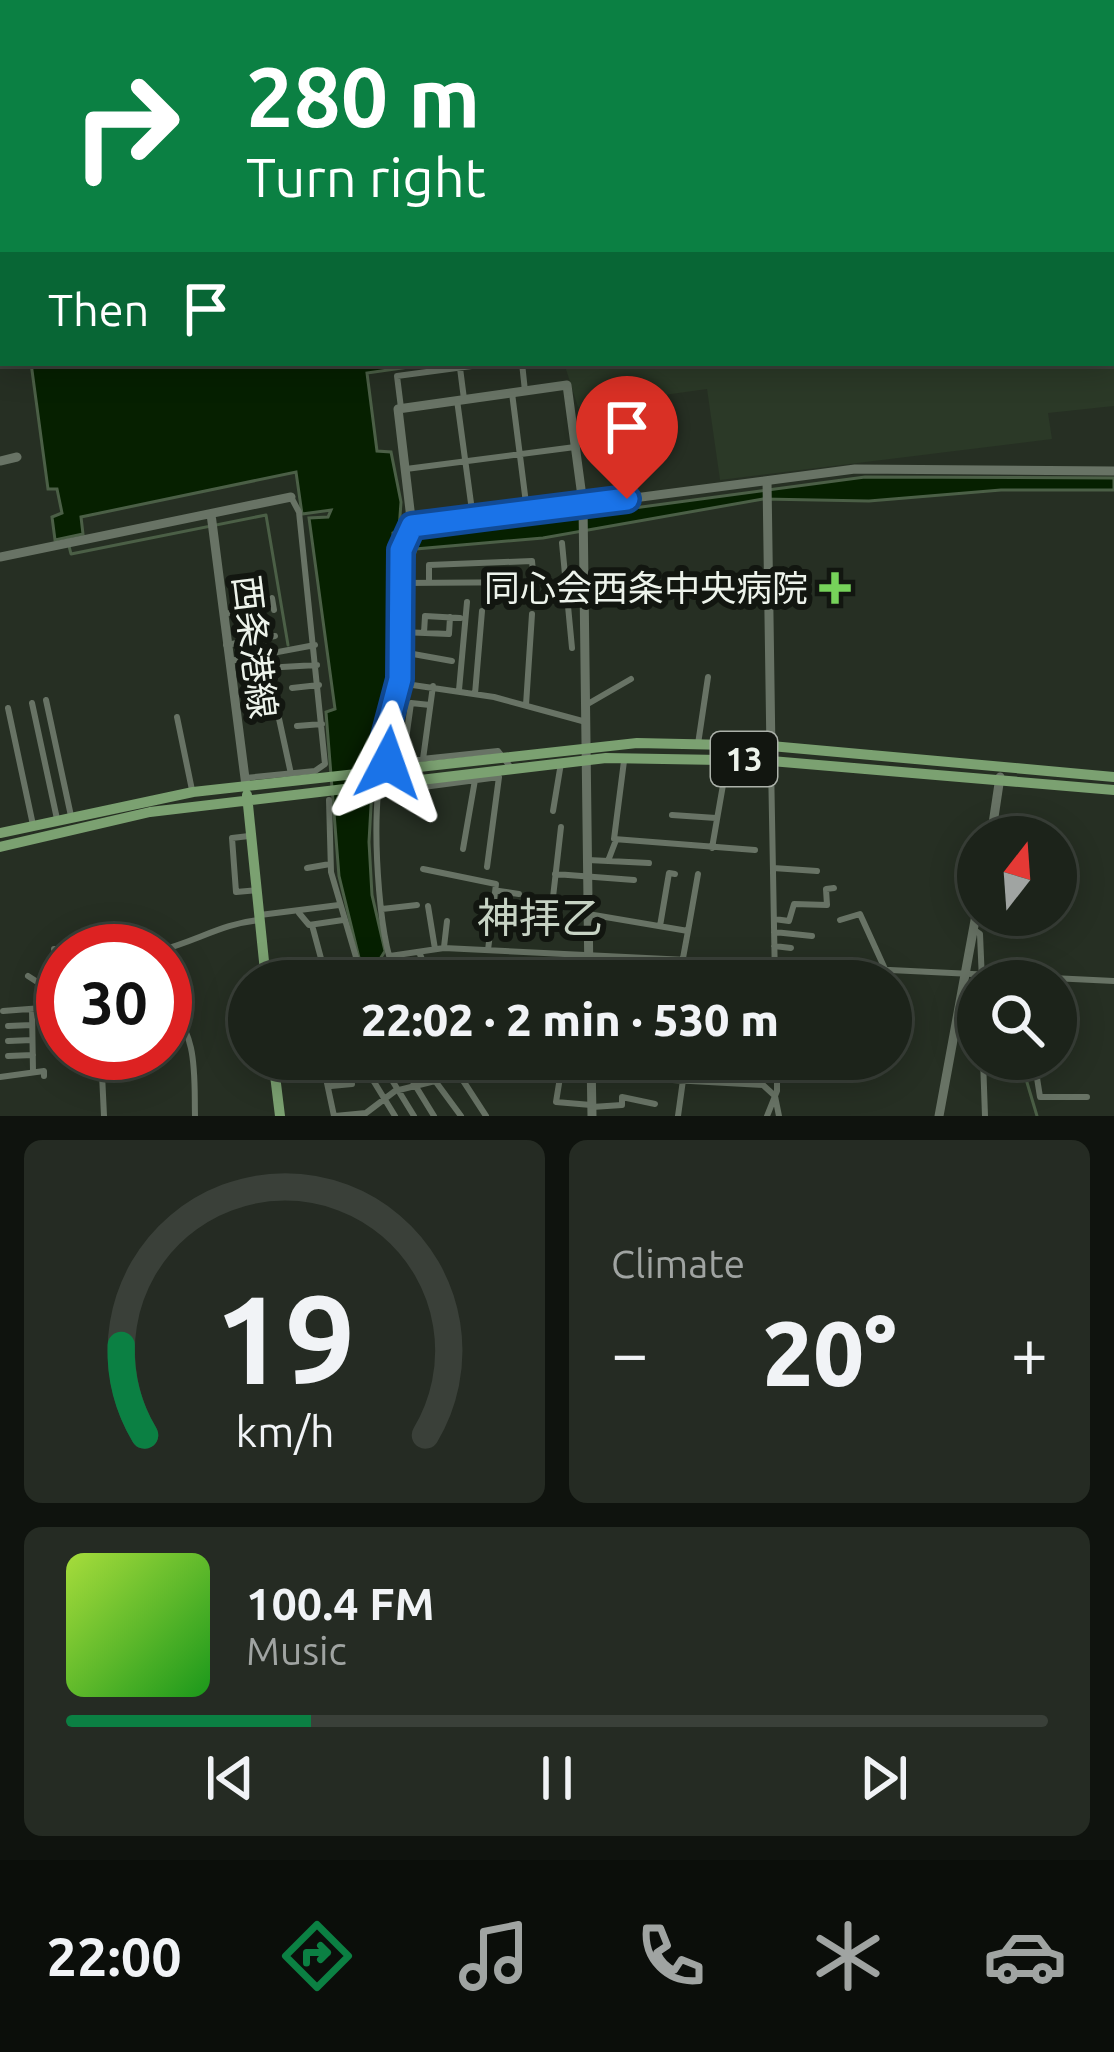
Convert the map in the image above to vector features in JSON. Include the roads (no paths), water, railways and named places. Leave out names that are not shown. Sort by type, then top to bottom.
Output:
[{"type":"main road","name":"13","points":[[0,832],[193,792],[481,773],[586,746],[771,746],[1114,776]]},
{"type":"main road","name":"13","points":[[507,763],[728,758],[1114,790]]},
{"type":"main road","name":"13","points":[[0,847],[246,788]]},
{"type":"main road","points":[[246,788],[264,960]]},
{"type":"main road","points":[[276,1080],[280,1116]]},
{"type":"street","points":[[474,366],[397,376],[412,526],[402,543],[399,683],[381,758],[403,761],[499,751],[507,763]]},
{"type":"street","points":[[522,366],[525,391]]},
{"type":"street","points":[[460,368],[473,518]]},
{"type":"street","points":[[401,408],[567,385],[584,531],[589,960]]},
{"type":"street","points":[[512,392],[527,511]]},
{"type":"street","points":[[406,469],[575,447]]},
{"type":"street","points":[[0,461],[17,457]]},
{"type":"street","points":[[412,526],[855,470],[1114,471]]},
{"type":"street","points":[[767,483],[775,960]]},
{"type":"street","points":[[0,557],[291,497],[299,512],[315,645],[328,780],[330,864],[354,960]]},
{"type":"street","name":"西条港線","points":[[211,514],[246,788]]},
{"type":"street","points":[[562,543],[572,644],[585,639]]},
{"type":"street","points":[[429,583],[429,565],[532,561],[536,602]]},
{"type":"street","points":[[401,583],[566,582]]},
{"type":"street","points":[[459,690],[467,602]]},
{"type":"street","points":[[223,614],[273,604]]},
{"type":"street","points":[[475,694],[482,611]]},
{"type":"street","points":[[526,705],[532,614]]},
{"type":"street","points":[[424,633],[425,616],[460,618]]},
{"type":"street","points":[[401,632],[449,634],[450,617]]},
{"type":"street","points":[[226,645],[274,636]]},
{"type":"street","points":[[228,662],[315,645]]},
{"type":"street","points":[[401,651],[452,661]]},
{"type":"street","points":[[266,654],[291,774]]},
{"type":"street","points":[[282,667],[317,665]]},
{"type":"street","points":[[698,744],[708,677]]},
{"type":"street","points":[[586,705],[631,679]]},
{"type":"street","points":[[399,683],[459,690],[586,722]]},
{"type":"street","points":[[292,688],[319,686]]},
{"type":"street","points":[[423,759],[433,686]]},
{"type":"street","points":[[46,700],[71,816]]},
{"type":"street","points":[[32,703],[57,819]]},
{"type":"street","points":[[403,761],[411,703],[430,705]]},
{"type":"street","points":[[8,707],[33,825]]},
{"type":"street","points":[[177,717],[193,792]]},
{"type":"street","points":[[297,726],[322,724]]},
{"type":"street","points":[[625,758],[612,836],[616,840],[755,850]]},
{"type":"street","points":[[712,848],[728,758]]},
{"type":"street","points":[[553,811],[561,763]]},
{"type":"street","points":[[994,816],[1000,767]]},
{"type":"street","points":[[463,849],[481,773]]},
{"type":"street","points":[[391,960],[382,909],[378,793],[481,773],[499,777],[487,867]]},
{"type":"street","points":[[246,788],[291,774],[328,780]]},
{"type":"street","points":[[672,814],[717,818]]},
{"type":"street","points":[[553,906],[561,827]]},
{"type":"street","points":[[253,836],[232,838],[236,892],[257,890]]},
{"type":"street","points":[[608,860],[616,840]]},
{"type":"street","points":[[588,860],[650,862]]},
{"type":"street","points":[[307,868],[330,864]]},
{"type":"street","points":[[423,868],[490,881],[499,891],[519,894]]},
{"type":"street","points":[[773,868],[817,871]]},
{"type":"street","points":[[660,926],[669,873],[675,874]]},
{"type":"street","points":[[555,874],[634,880]]},
{"type":"street","points":[[390,956],[440,949],[683,960],[698,874]]},
{"type":"street","points":[[774,919],[789,921],[794,904],[827,905],[826,889],[834,888]]},
{"type":"street","points":[[488,950],[499,891]]},
{"type":"street","points":[[192,939],[226,923],[339,905]]},
{"type":"street","points":[[382,909],[417,905]]},
{"type":"street","points":[[428,906],[440,949]]},
{"type":"street","points":[[297,911],[313,925],[321,960]]},
{"type":"street","points":[[588,914],[688,931]]},
{"type":"street","points":[[840,920],[860,914],[881,960]]},
{"type":"street","points":[[313,925],[343,920]]},
{"type":"street","points":[[440,949],[447,921]]},
{"type":"street","points":[[774,932],[812,935]]},
{"type":"street","points":[[774,946],[791,948]]},
{"type":"street","points":[[419,952],[422,960]]},
{"type":"street","points":[[912,972],[957,974]]},
{"type":"street","points":[[28,976],[36,981]]},
{"type":"street","points":[[1077,983],[1114,982]]},
{"type":"street","points":[[2,1011],[36,1008]]},
{"type":"street","points":[[0,1077],[33,1071],[32,1010]]},
{"type":"street","points":[[940,1116],[957,1020]]},
{"type":"street","points":[[8,1026],[32,1025]]},
{"type":"street","points":[[8,1041],[32,1040]]},
{"type":"street","points":[[192,1043],[195,1116]]},
{"type":"street","points":[[8,1056],[33,1055]]},
{"type":"street","points":[[102,1080],[104,1116]]},
{"type":"street","points":[[328,1080],[334,1116],[366,1113],[398,1091],[435,1081],[461,1116]]},
{"type":"street","points":[[373,1080],[395,1116]]},
{"type":"street","points":[[391,1080],[414,1116]]},
{"type":"street","points":[[412,1080],[434,1116]]},
{"type":"street","points":[[463,1080],[486,1116]]},
{"type":"street","points":[[560,1116],[562,1080]]},
{"type":"street","points":[[678,1116],[682,1080],[763,1085],[775,1096]]},
{"type":"street","points":[[775,1080],[779,1116]]},
{"type":"street","points":[[984,1080],[985,1116]]},
{"type":"street","points":[[1037,1080],[1040,1097],[1087,1097]]},
{"type":"street","points":[[331,1087],[352,1084]]},
{"type":"street","points":[[560,1106],[622,1105],[622,1096],[655,1104]]},
{"type":"street","points":[[767,1116],[775,1096]]},
{"type":"waterway","points":[[67,538],[71,554],[266,515],[288,645]]},
{"type":"waterway","points":[[394,562],[410,562]]},
{"type":"waterway","points":[[1026,1080],[1037,1116]]},
{"type":"place","name":"同心会西条中央病院","points":[[835,588]]},
{"type":"district","name":"神拝乙","points":[[540,918]]}]
